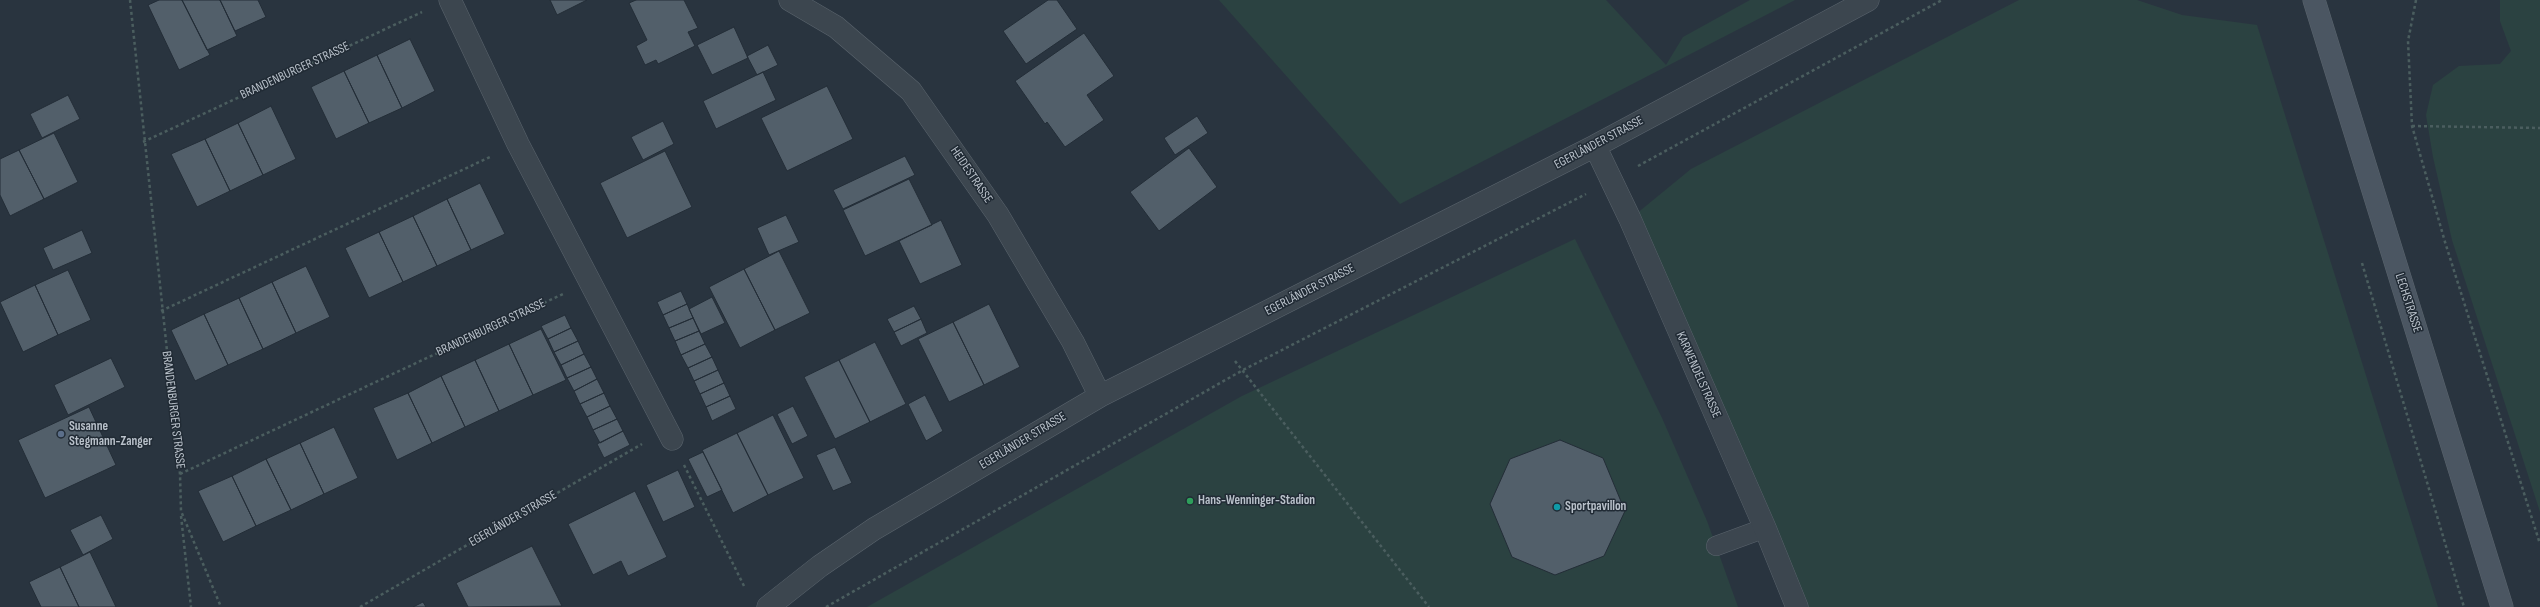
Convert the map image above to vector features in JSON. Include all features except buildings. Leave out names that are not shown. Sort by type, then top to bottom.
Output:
[{"type":"main road","name":"LECHSTRASSE","points":[[2314,0],[2502,607]]},
{"type":"street","points":[[450,0],[518,144],[591,281],[669,435]]},
{"type":"street","name":"HEIDESTRASSE","points":[[790,0],[836,27],[912,91],[998,215],[1073,342],[1100,396]]},
{"type":"street","name":"EGERLÄNDER STRASSE","points":[[768,607],[820,566],[874,529],[1100,396],[1595,146],[1868,0]]},
{"type":"street","name":"KARWENDELSTRASSE","points":[[1595,146],[1765,528],[1797,607]]},
{"type":"lane","points":[[1716,546],[1765,528]]},
{"type":"path","name":"BRANDENBURGER STRASSE","points":[[130,0],[143,142],[180,474],[591,281]]},
{"type":"path","points":[[826,607],[1243,370],[1611,180],[1942,0]]},
{"type":"path","points":[[2416,0],[2408,41],[2412,126],[2445,242],[2540,544]]},
{"type":"path","name":"BRANDENBURGER STRASSE","points":[[143,142],[426,10]]},
{"type":"path","points":[[2412,126],[2540,128]]},
{"type":"path","points":[[161,311],[518,144]]},
{"type":"path","points":[[2360,257],[2464,607]]},
{"type":"path","points":[[1212,340],[1243,370],[1429,607]]},
{"type":"path","points":[[669,435],[747,591]]},
{"type":"path","name":"EGERLÄNDER STRASSE","points":[[360,607],[669,435]]},
{"type":"path","points":[[180,474],[181,511],[191,607]]},
{"type":"path","points":[[181,511],[221,607]]},
{"type":"green space","points":[[1219,0],[1606,0],[1666,65],[1683,37],[1750,0],[1795,0],[1400,204]]},
{"type":"green space","points":[[2019,0],[2137,0],[2182,15],[2257,25],[2438,607],[1797,607],[1630,219],[1691,169]]},
{"type":"green space","points":[[2500,0],[2540,0],[2540,512],[2452,240],[2433,157],[2426,115],[2433,85],[2459,66],[2500,64],[2511,51],[2500,21]]},
{"type":"green space","points":[[1575,239],[1662,418],[1707,521],[1738,607],[867,607],[1242,396]]},
{"type":"place","name":"Susanne Stegmann-Zanger","points":[[61,434]]},
{"type":"place","name":"Hans-Wenninger-Stadion","points":[[1190,501]]},
{"type":"place","name":"Sportpavillon","points":[[1557,507]]}]
